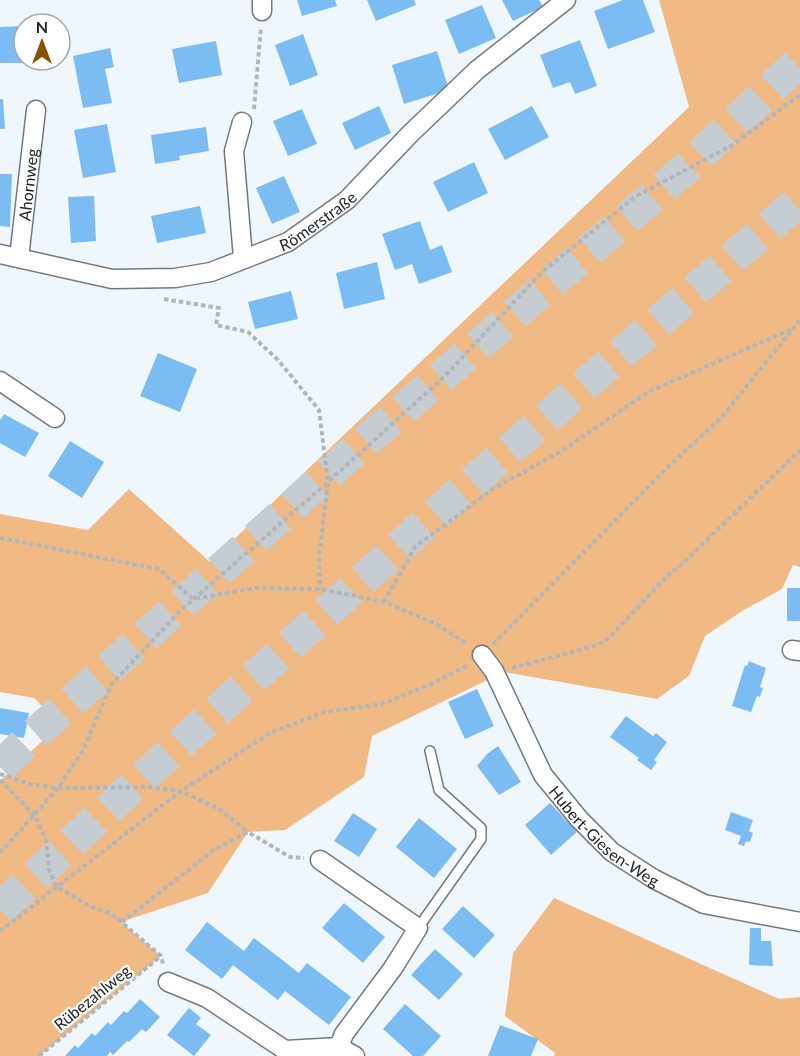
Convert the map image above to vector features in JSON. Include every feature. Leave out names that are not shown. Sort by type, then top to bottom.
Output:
[{"type":"street","name":"Römerstraße","points":[[0,254],[112,279],[176,279],[211,272],[288,242],[347,200],[410,134],[477,70],[566,0]]},
{"type":"street","name":"Ahornweg","points":[[19,258],[36,110]]},
{"type":"street","points":[[242,122],[234,151],[243,258]]},
{"type":"street","points":[[0,381],[55,418]]},
{"type":"street","name":"Hubert-Giesen-Weg","points":[[482,655],[494,671],[543,775],[579,819],[612,852],[654,879],[704,904],[800,922]]},
{"type":"street","points":[[320,860],[418,928],[393,968],[344,1034],[339,1047]]},
{"type":"street","points":[[168,982],[207,998],[283,1053],[339,1047],[356,1056]]},
{"type":"lane","points":[[418,928],[482,839],[481,828],[439,790],[430,751]]},
{"type":"path","points":[[242,122],[254,115],[262,5]]},
{"type":"path","points":[[0,853],[58,788],[83,750],[111,685],[193,599],[444,377],[542,272],[636,196],[731,146],[800,95]]},
{"type":"path","points":[[219,308],[216,325],[248,332],[278,360],[319,410],[328,482],[319,558],[320,589]]},
{"type":"path","points":[[0,931],[181,790],[270,734],[324,712],[382,704],[429,685],[472,663],[669,466],[721,418],[800,320]]},
{"type":"path","points":[[384,602],[415,547],[493,489],[563,450],[648,392],[794,329]]},
{"type":"path","points":[[494,671],[598,645],[609,638],[672,571],[677,570],[800,450]]},
{"type":"path","points":[[0,538],[159,570],[193,599]]},
{"type":"path","points":[[193,599],[255,588],[320,589],[384,602],[436,624],[482,655]]},
{"type":"path","points":[[0,774],[29,784],[58,788],[181,790],[219,809],[248,832],[290,857],[320,860]]},
{"type":"path","points":[[0,780],[35,816],[46,840],[49,870],[56,886],[89,906],[112,914],[122,922],[161,956],[168,982]]},
{"type":"path","points":[[122,922],[214,850],[248,832]]},
{"type":"path","name":"Rübezahlweg","points":[[39,1056],[161,956]]},
{"type":"shaded area","points":[[659,0],[800,0],[800,567],[793,565],[782,589],[742,611],[705,636],[689,676],[657,699],[504,672],[372,736],[364,777],[285,830],[248,832],[208,893],[121,922],[161,956],[39,1056],[0,1056],[0,781],[60,724],[34,698],[0,692],[0,514],[88,530],[129,489],[210,562],[689,107]]},
{"type":"shaded area","points":[[554,898],[779,999],[800,997],[800,1056],[554,1056],[555,1053],[505,1016],[513,953]]},
{"type":"building","points":[[297,0],[335,0],[337,6],[302,16]]},
{"type":"building","points":[[367,0],[414,0],[416,5],[376,21]]},
{"type":"building","points":[[502,0],[539,0],[543,7],[513,21]]},
{"type":"building","points":[[623,0],[643,0],[655,32],[608,49],[594,11]]},
{"type":"building","points":[[482,5],[496,38],[459,54],[445,20]]},
{"type":"building","points":[[12,26],[12,63],[0,63],[0,27]]},
{"type":"building","points":[[303,34],[318,75],[290,86],[275,45]]},
{"type":"building","points":[[580,40],[597,86],[575,94],[570,82],[553,88],[540,55]]},
{"type":"building","points":[[216,41],[222,75],[179,83],[172,49]]},
{"type":"building","points":[[110,48],[114,67],[105,69],[112,103],[83,108],[73,56]]},
{"type":"building","points":[[437,51],[449,90],[404,104],[392,65]]},
{"type":"building","points":[[0,99],[3,99],[5,129],[0,129]]},
{"type":"building","points":[[379,106],[391,133],[355,150],[342,123]]},
{"type":"building","points":[[532,106],[549,137],[505,160],[488,129]]},
{"type":"building","points":[[302,109],[317,144],[288,156],[273,121]]},
{"type":"building","points":[[107,124],[116,172],[83,178],[74,130]]},
{"type":"building","points":[[206,127],[209,151],[179,156],[180,160],[155,164],[151,135]]},
{"type":"building","points":[[474,162],[488,193],[448,212],[433,182]]},
{"type":"building","points":[[0,174],[12,174],[10,227],[0,226]]},
{"type":"building","points":[[284,176],[300,212],[272,224],[256,188]]},
{"type":"building","points":[[94,196],[96,241],[71,243],[68,197]]},
{"type":"building","points":[[200,206],[206,233],[157,243],[151,216]]},
{"type":"building","points":[[420,221],[430,250],[442,245],[452,272],[419,284],[412,264],[395,270],[382,234]]},
{"type":"building","points":[[377,262],[385,299],[344,309],[336,273]]},
{"type":"building","points":[[291,291],[298,319],[255,329],[248,302]]},
{"type":"building","points":[[158,353],[197,369],[180,412],[140,396]]},
{"type":"building","points":[[4,414],[39,433],[25,457],[0,443],[0,420]]},
{"type":"building","points":[[70,441],[104,462],[82,498],[48,476]]},
{"type":"building","points":[[787,588],[800,588],[800,621],[787,621]]},
{"type":"building","points":[[749,661],[766,668],[760,687],[763,688],[760,697],[757,696],[751,712],[732,706],[745,665],[747,666]]},
{"type":"building","points":[[477,689],[494,726],[465,739],[448,702]]},
{"type":"building","points":[[0,708],[29,713],[24,738],[0,734]]},
{"type":"building","points":[[626,716],[653,736],[656,733],[667,742],[654,760],[657,762],[651,770],[637,760],[639,758],[610,737]]},
{"type":"building","points":[[498,746],[521,782],[499,795],[477,766]]},
{"type":"building","points":[[550,803],[577,832],[551,855],[525,825]]},
{"type":"building","points":[[731,812],[753,820],[749,831],[753,833],[750,842],[746,841],[744,846],[738,844],[741,836],[725,830]]},
{"type":"building","points":[[353,813],[377,829],[359,857],[334,841]]},
{"type":"building","points":[[419,818],[457,849],[434,878],[396,847]]},
{"type":"building","points":[[344,903],[385,937],[363,963],[322,928]]},
{"type":"building","points":[[463,906],[495,935],[474,958],[442,929]]},
{"type":"building","points":[[207,922],[244,951],[254,938],[299,973],[307,963],[351,997],[329,1025],[285,991],[278,1000],[233,965],[222,979],[185,950]]},
{"type":"building","points":[[750,928],[761,928],[761,941],[771,941],[773,966],[749,965]]},
{"type":"building","points":[[435,949],[463,974],[439,1000],[411,975]]},
{"type":"building","points":[[140,999],[160,1017],[146,1032],[142,1029],[113,1055],[110,1052],[107,1056],[65,1056],[75,1045],[78,1048],[92,1033],[95,1036],[108,1022],[111,1025],[124,1011],[127,1013]]},
{"type":"building","points":[[405,1004],[441,1036],[423,1056],[413,1056],[383,1029]]},
{"type":"building","points":[[189,1008],[201,1018],[196,1024],[211,1035],[194,1056],[167,1035]]},
{"type":"building","points":[[500,1025],[538,1039],[531,1056],[488,1056]]},
{"type":"tunnel","points":[[0,767],[353,452],[685,169],[800,61]]},
{"type":"tunnel","points":[[0,909],[458,494],[800,200]]}]
